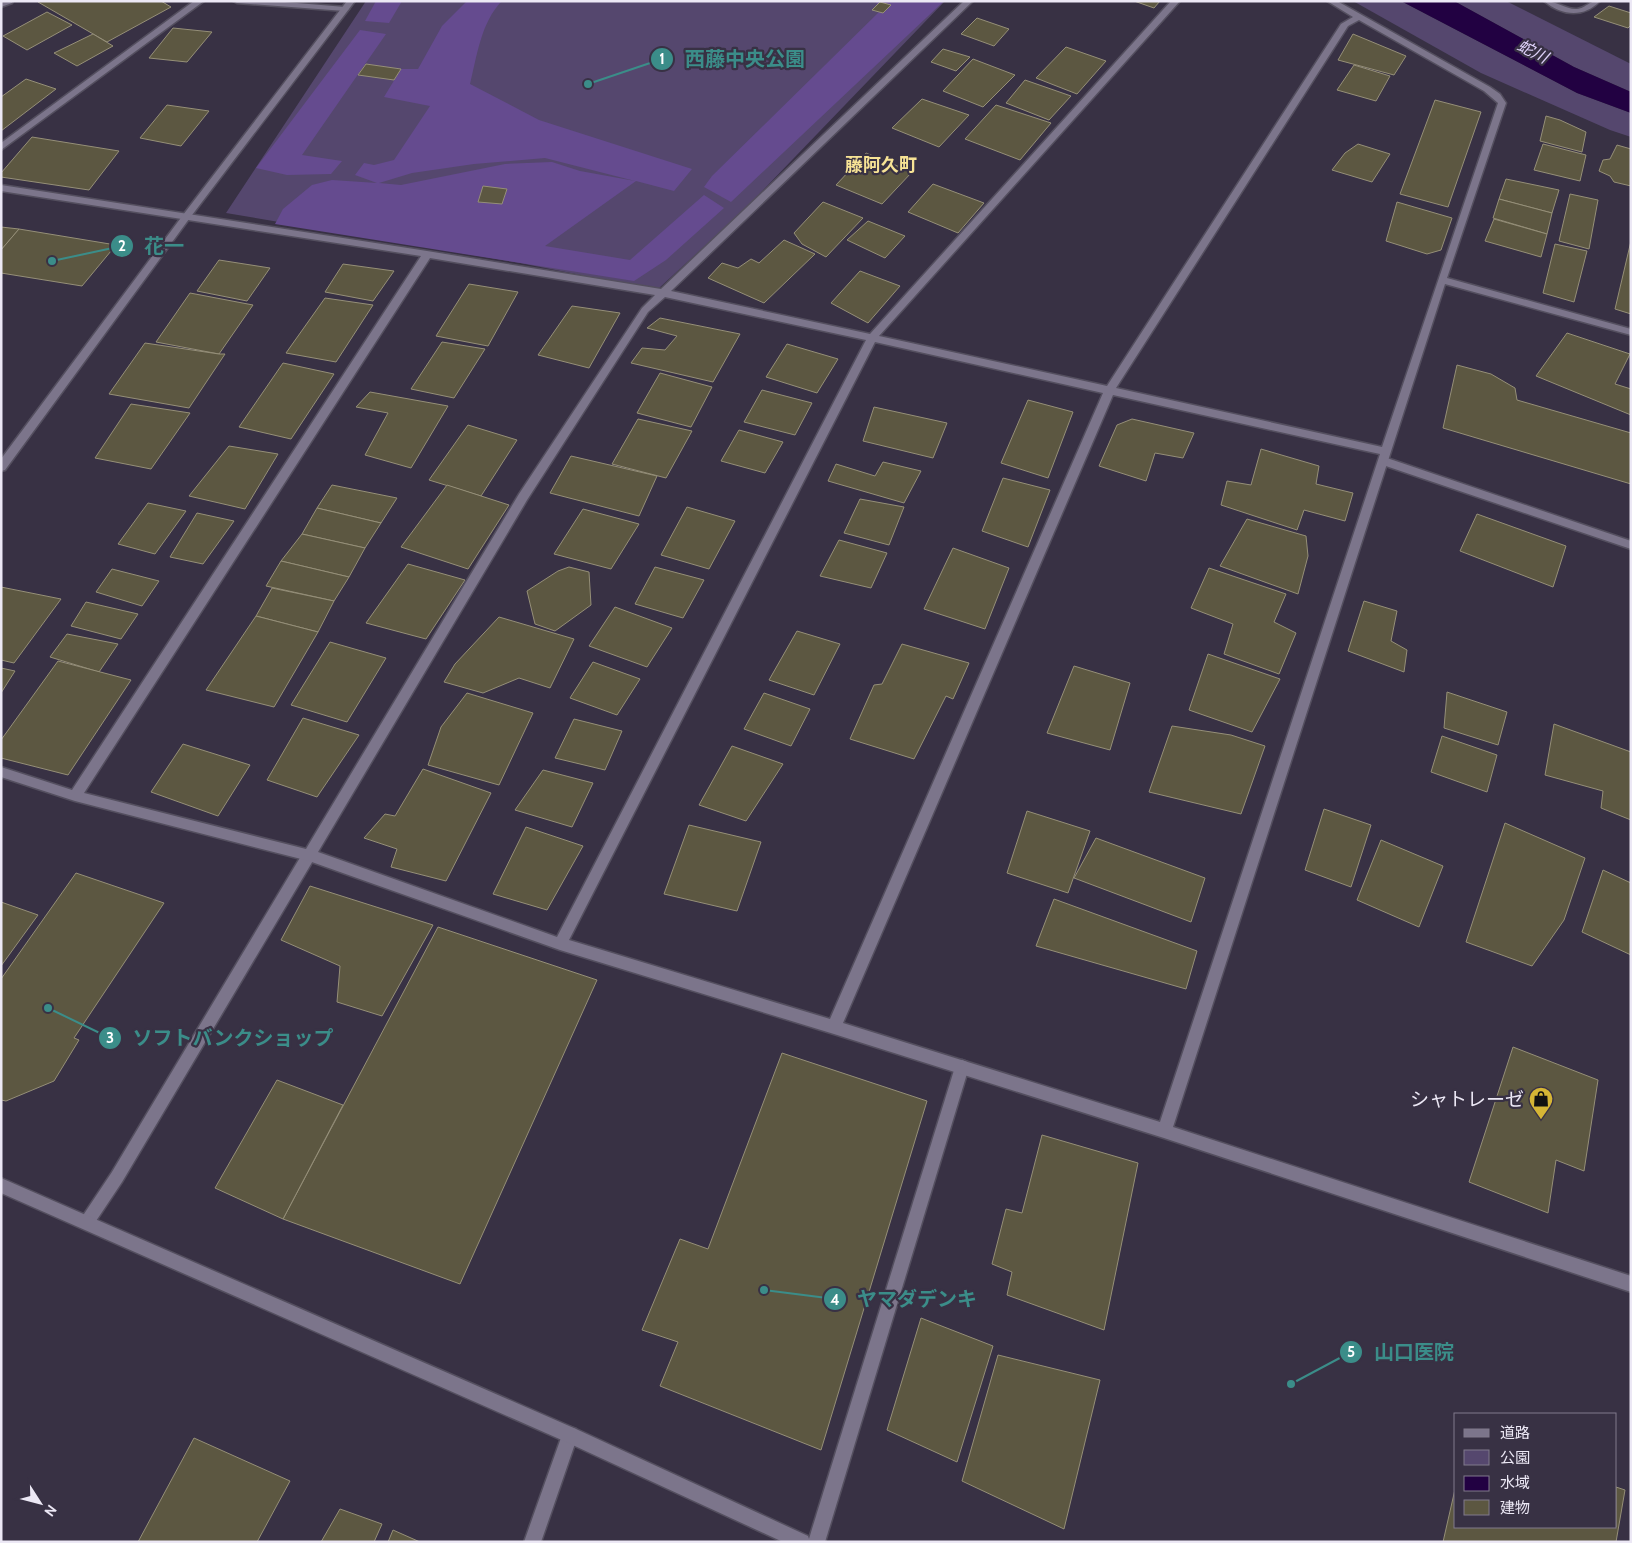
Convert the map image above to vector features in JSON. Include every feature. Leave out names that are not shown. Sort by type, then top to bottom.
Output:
[{"type":"street","points":[[1,5],[9,1]]},
{"type":"street","points":[[1,148],[200,1]]},
{"type":"street","points":[[238,1],[348,5]]},
{"type":"street","points":[[87,1222],[117,1177],[523,497],[645,310],[969,1]]},
{"type":"street","points":[[560,944],[873,337],[1176,1]]},
{"type":"street","points":[[1164,1131],[1442,280],[1502,103],[1497,96],[1487,89],[1331,1]]},
{"type":"street","points":[[1548,1],[1573,13],[1584,11],[1596,1]]},
{"type":"street","points":[[1,466],[186,217],[348,5]]},
{"type":"street","points":[[834,1027],[1109,391],[1345,24],[1358,17]]},
{"type":"street","points":[[1,188],[427,254],[687,297],[873,337],[1385,456],[1631,545]]},
{"type":"street","points":[[74,796],[427,254]]},
{"type":"street","points":[[1442,280],[1631,332]]},
{"type":"street","points":[[1,772],[74,796],[309,855],[560,944],[834,1027],[1164,1131],[1631,1284]]},
{"type":"street","points":[[816,1542],[962,1067]]},
{"type":"street","points":[[1,1185],[570,1435],[802,1542]]},
{"type":"street","points":[[532,1542],[570,1435]]},
{"type":"green space","points":[[366,1],[945,1],[744,210],[657,290],[520,263],[226,213]]},
{"type":"green space","points":[[1353,1],[1401,1],[1577,93],[1631,113],[1631,137],[1610,130],[1481,73]]},
{"type":"green space","points":[[1454,1],[1506,1],[1631,64],[1631,92],[1574,67]]},
{"type":"shaded area","points":[[376,1],[402,1],[389,23],[365,21]]},
{"type":"shaded area","points":[[467,1],[502,1],[495,9],[484,29],[470,84],[539,120],[692,169],[674,191],[636,181],[545,246],[630,260],[704,195],[724,208],[666,260],[634,281],[275,224],[283,209],[312,185],[332,180],[377,183],[355,175],[364,163],[374,165],[394,160],[430,106],[384,97],[401,69],[418,69],[442,26]],"holes":[[[545,158],[635,181],[580,171],[552,162],[505,164],[401,185],[379,183],[412,173],[474,164]]]},
{"type":"shaded area","points":[[876,1],[944,1],[731,202],[704,187],[712,176],[879,12]]},
{"type":"shaded area","points":[[360,30],[386,34],[302,155],[342,161],[331,174],[287,175],[256,168]]},
{"type":"water","name":"蛇川","points":[[1401,1],[1454,1],[1574,67],[1631,92],[1631,113],[1577,93]]},
{"type":"building","points":[[39,1],[161,1],[171,7],[107,42]]},
{"type":"building","points":[[1134,1],[1160,1],[1154,8]]},
{"type":"building","points":[[880,2],[891,5],[883,13],[872,10]]},
{"type":"building","points":[[1609,6],[1631,13],[1631,25],[1628,28],[1594,17]]},
{"type":"building","points":[[47,12],[72,25],[27,50],[3,36]]},
{"type":"building","points":[[977,18],[1009,29],[994,46],[961,34]]},
{"type":"building","points":[[173,28],[212,32],[187,62],[149,58]]},
{"type":"building","points":[[93,34],[113,46],[77,66],[54,53]]},
{"type":"building","points":[[1353,34],[1406,56],[1394,75],[1338,60]]},
{"type":"building","points":[[1066,47],[1106,61],[1077,94],[1036,78]]},
{"type":"building","points":[[943,49],[970,57],[956,71],[931,62]]},
{"type":"building","points":[[973,59],[1015,75],[983,107],[943,91]]},
{"type":"building","points":[[366,64],[401,69],[394,80],[358,75]]},
{"type":"building","points":[[1354,65],[1390,76],[1376,101],[1337,90]]},
{"type":"building","points":[[26,79],[56,89],[1,131],[1,97]]},
{"type":"building","points":[[1025,80],[1071,96],[1049,120],[1006,103]]},
{"type":"building","points":[[922,99],[969,115],[939,147],[892,128]]},
{"type":"building","points":[[1435,100],[1481,112],[1448,207],[1400,194]]},
{"type":"building","points":[[167,105],[209,111],[181,146],[140,138]]},
{"type":"building","points":[[996,105],[1051,123],[1020,160],[965,139]]},
{"type":"building","points":[[1546,116],[1586,132],[1582,152],[1540,141]]},
{"type":"building","points":[[32,137],[119,151],[89,190],[1,177],[1,173]]},
{"type":"building","points":[[1358,144],[1390,154],[1372,182],[1332,170],[1345,153]]},
{"type":"building","points":[[1543,144],[1586,155],[1580,181],[1534,170]]},
{"type":"building","points":[[1617,145],[1631,149],[1631,186],[1614,182],[1610,176],[1599,171],[1603,160],[1610,159]]},
{"type":"building","points":[[866,153],[912,172],[882,204],[836,185]]},
{"type":"building","points":[[1506,179],[1559,190],[1552,213],[1499,199]]},
{"type":"building","points":[[933,184],[984,203],[958,233],[908,212]]},
{"type":"building","points":[[483,186],[507,189],[502,204],[478,202]]},
{"type":"building","points":[[1570,194],[1598,200],[1589,249],[1559,241]]},
{"type":"building","points":[[1499,199],[1552,213],[1547,234],[1493,218]]},
{"type":"building","points":[[823,202],[863,218],[826,257],[802,244],[794,233]]},
{"type":"building","points":[[1397,202],[1452,218],[1441,250],[1427,254],[1386,241]]},
{"type":"building","points":[[1494,219],[1547,234],[1541,257],[1485,241]]},
{"type":"building","points":[[868,221],[905,236],[885,258],[847,240]]},
{"type":"building","points":[[1,227],[19,229],[1,250]]},
{"type":"building","points":[[19,229],[116,245],[82,286],[1,273],[1,250]]},
{"type":"building","points":[[784,240],[815,254],[764,303],[708,278],[722,263],[738,268],[751,259],[759,263]]},
{"type":"building","points":[[1631,241],[1631,314],[1615,309]]},
{"type":"building","points":[[1555,244],[1587,251],[1574,302],[1543,293]]},
{"type":"building","points":[[219,260],[270,268],[247,301],[197,291]]},
{"type":"building","points":[[343,264],[394,271],[373,301],[325,292]]},
{"type":"building","points":[[860,271],[900,286],[868,323],[831,303]]},
{"type":"building","points":[[469,284],[518,292],[488,346],[436,336]]},
{"type":"building","points":[[190,293],[253,305],[219,354],[156,342]]},
{"type":"building","points":[[325,298],[373,305],[336,362],[286,353]]},
{"type":"building","points":[[572,306],[620,313],[589,368],[538,355]]},
{"type":"building","points":[[660,318],[740,334],[713,382],[631,363],[642,348],[665,350],[677,336],[647,328]]},
{"type":"building","points":[[1567,333],[1630,354],[1615,384],[1631,389],[1631,415],[1536,376]]},
{"type":"building","points":[[442,342],[485,349],[454,398],[411,389]]},
{"type":"building","points":[[145,343],[225,354],[189,408],[109,394]]},
{"type":"building","points":[[787,344],[838,359],[817,393],[766,377]]},
{"type":"building","points":[[283,363],[334,374],[291,439],[239,427]]},
{"type":"building","points":[[1457,365],[1491,374],[1515,388],[1517,400],[1631,433],[1631,484],[1443,428]]},
{"type":"building","points":[[660,373],[712,387],[691,427],[637,413]]},
{"type":"building","points":[[762,390],[812,403],[795,435],[744,422]]},
{"type":"building","points":[[370,392],[448,406],[411,468],[365,455],[388,413],[356,407]]},
{"type":"building","points":[[1028,400],[1073,412],[1048,478],[1001,463]]},
{"type":"building","points":[[131,404],[190,413],[151,469],[95,458]]},
{"type":"building","points":[[874,407],[947,423],[933,458],[863,441]]},
{"type":"building","points":[[638,419],[692,431],[666,478],[612,464]]},
{"type":"building","points":[[1132,419],[1194,433],[1183,458],[1155,453],[1146,481],[1099,466],[1117,425]]},
{"type":"building","points":[[468,425],[517,440],[481,496],[429,480]]},
{"type":"building","points":[[739,430],[783,442],[765,473],[721,461]]},
{"type":"building","points":[[229,446],[278,454],[245,509],[189,496]]},
{"type":"building","points":[[1261,449],[1319,466],[1316,484],[1353,493],[1345,521],[1304,510],[1297,530],[1221,505],[1227,481],[1251,485]]},
{"type":"building","points":[[571,456],[657,476],[639,516],[550,493]]},
{"type":"building","points":[[883,462],[921,471],[904,503],[828,481],[836,464],[875,476]]},
{"type":"building","points":[[1003,478],[1050,490],[1028,547],[982,531]]},
{"type":"building","points":[[332,485],[397,498],[381,523],[317,508]]},
{"type":"building","points":[[447,485],[509,505],[468,569],[401,547]]},
{"type":"building","points":[[860,499],[904,507],[889,545],[844,533]]},
{"type":"building","points":[[148,503],[186,511],[155,554],[118,544]]},
{"type":"building","points":[[687,507],[735,521],[709,569],[661,555]]},
{"type":"building","points":[[317,508],[381,523],[365,548],[302,534]]},
{"type":"building","points":[[583,509],[639,524],[611,569],[554,554]]},
{"type":"building","points":[[197,513],[234,521],[203,564],[170,557]]},
{"type":"building","points":[[1477,514],[1566,546],[1553,587],[1460,551]]},
{"type":"building","points":[[1247,519],[1306,536],[1308,556],[1298,594],[1220,566]]},
{"type":"building","points":[[302,534],[365,548],[349,577],[281,561]]},
{"type":"building","points":[[839,540],[887,553],[871,588],[820,576]]},
{"type":"building","points":[[953,548],[1009,568],[985,629],[924,609]]},
{"type":"building","points":[[281,561],[349,577],[334,601],[266,586]]},
{"type":"building","points":[[408,564],[465,580],[426,639],[366,623]]},
{"type":"building","points":[[569,567],[589,572],[591,605],[555,631],[535,624],[527,591],[558,571]]},
{"type":"building","points":[[655,567],[704,580],[683,618],[635,604]]},
{"type":"building","points":[[1209,568],[1286,594],[1274,622],[1296,633],[1279,674],[1224,654],[1233,624],[1191,608]]},
{"type":"building","points":[[112,569],[159,581],[142,606],[96,592]]},
{"type":"building","points":[[1,587],[61,599],[14,663],[1,660]]},
{"type":"building","points":[[272,588],[334,601],[318,632],[256,616]]},
{"type":"building","points":[[1364,601],[1397,611],[1391,641],[1407,650],[1404,672],[1348,651]]},
{"type":"building","points":[[86,602],[138,614],[121,639],[71,626]]},
{"type":"building","points":[[615,607],[672,628],[647,667],[589,646]]},
{"type":"building","points":[[256,616],[318,632],[274,707],[206,690]]},
{"type":"building","points":[[499,617],[574,639],[550,688],[519,678],[483,693],[444,682],[455,664]]},
{"type":"building","points":[[797,631],[840,644],[814,695],[769,680]]},
{"type":"building","points":[[67,634],[118,644],[99,672],[50,657]]},
{"type":"building","points":[[330,642],[386,658],[347,722],[291,705]]},
{"type":"building","points":[[902,644],[969,663],[953,699],[946,696],[914,759],[850,739],[874,685],[882,684]]},
{"type":"building","points":[[1208,654],[1280,679],[1252,732],[1189,710]]},
{"type":"building","points":[[58,661],[131,680],[68,775],[1,758],[1,740]]},
{"type":"building","points":[[593,662],[640,679],[617,715],[570,698]]},
{"type":"building","points":[[1074,666],[1130,683],[1110,750],[1047,733]]},
{"type":"building","points":[[1,668],[15,671],[1,693]]},
{"type":"building","points":[[1447,692],[1507,712],[1498,745],[1444,728]]},
{"type":"building","points":[[467,693],[533,713],[499,785],[428,765],[441,727]]},
{"type":"building","points":[[764,693],[810,709],[791,746],[744,729]]},
{"type":"building","points":[[303,718],[359,735],[317,797],[267,780]]},
{"type":"building","points":[[574,719],[622,731],[605,770],[555,758]]},
{"type":"building","points":[[1554,724],[1631,752],[1631,820],[1601,808],[1603,791],[1545,775]]},
{"type":"building","points":[[1172,726],[1231,735],[1265,746],[1241,814],[1149,792]]},
{"type":"building","points":[[1442,736],[1497,755],[1487,792],[1431,772]]},
{"type":"building","points":[[183,744],[250,765],[218,816],[151,792]]},
{"type":"building","points":[[732,746],[783,764],[746,821],[699,805]]},
{"type":"building","points":[[423,769],[491,793],[446,881],[391,867],[397,849],[364,838],[385,814],[395,816]]},
{"type":"building","points":[[543,770],[593,783],[572,827],[515,810]]},
{"type":"building","points":[[1324,809],[1371,825],[1351,887],[1305,870]]},
{"type":"building","points":[[1027,811],[1090,831],[1068,893],[1007,873]]},
{"type":"building","points":[[1505,823],[1585,858],[1564,920],[1532,966],[1466,942]]},
{"type":"building","points":[[689,825],[761,842],[737,911],[664,894]]},
{"type":"building","points":[[526,827],[583,846],[547,910],[493,894]]},
{"type":"building","points":[[1096,838],[1205,878],[1191,922],[1074,878]]},
{"type":"building","points":[[1381,840],[1443,866],[1419,927],[1357,900]]},
{"type":"building","points":[[1603,870],[1631,883],[1631,955],[1582,932]]},
{"type":"building","points":[[76,873],[164,903],[74,1038],[79,1040],[54,1081],[6,1101],[1,1100],[1,979]]},
{"type":"building","points":[[310,886],[433,925],[382,1016],[337,1002],[340,966],[281,940]]},
{"type":"building","points":[[1054,899],[1197,951],[1186,989],[1036,946]]},
{"type":"building","points":[[1,902],[38,915],[1,966]]},
{"type":"building","points":[[438,927],[597,980],[460,1284],[283,1219]]},
{"type":"building","name":"シャトレーゼ","points":[[1513,1047],[1598,1080],[1584,1171],[1556,1160],[1548,1213],[1469,1182]]},
{"type":"building","points":[[782,1053],[927,1101],[821,1450],[660,1386],[678,1342],[642,1330],[680,1239],[708,1249]]},
{"type":"building","points":[[277,1080],[343,1105],[283,1219],[215,1188]]},
{"type":"building","points":[[1042,1135],[1138,1163],[1104,1330],[1007,1295],[1012,1272],[992,1264],[1006,1209],[1022,1213]]},
{"type":"building","points":[[921,1318],[993,1346],[957,1462],[887,1430]]},
{"type":"building","points":[[998,1355],[1100,1380],[1064,1529],[962,1481]]},
{"type":"building","points":[[194,1438],[290,1481],[257,1542],[138,1542]]},
{"type":"building","points":[[1617,1487],[1625,1490],[1616,1542],[1443,1542],[1454,1494],[1454,1528],[1617,1528]]},
{"type":"building","points":[[340,1509],[382,1524],[374,1542],[321,1542]]},
{"type":"building","points":[[393,1530],[420,1542],[388,1542]]},
{"type":"place","name":"西藤中央公園","points":[[588,84]]},
{"type":"place","name":"花一","points":[[52,261]]},
{"type":"place","name":"ソフトバンクショップ","points":[[48,1008]]},
{"type":"place","name":"シャトレーゼ","points":[[1541,1120]]},
{"type":"place","name":"ヤマダデンキ","points":[[764,1290]]},
{"type":"place","name":"山口医院","points":[[1291,1384]]},
{"type":"district","name":"藤阿久町","points":[[881,165]]}]
